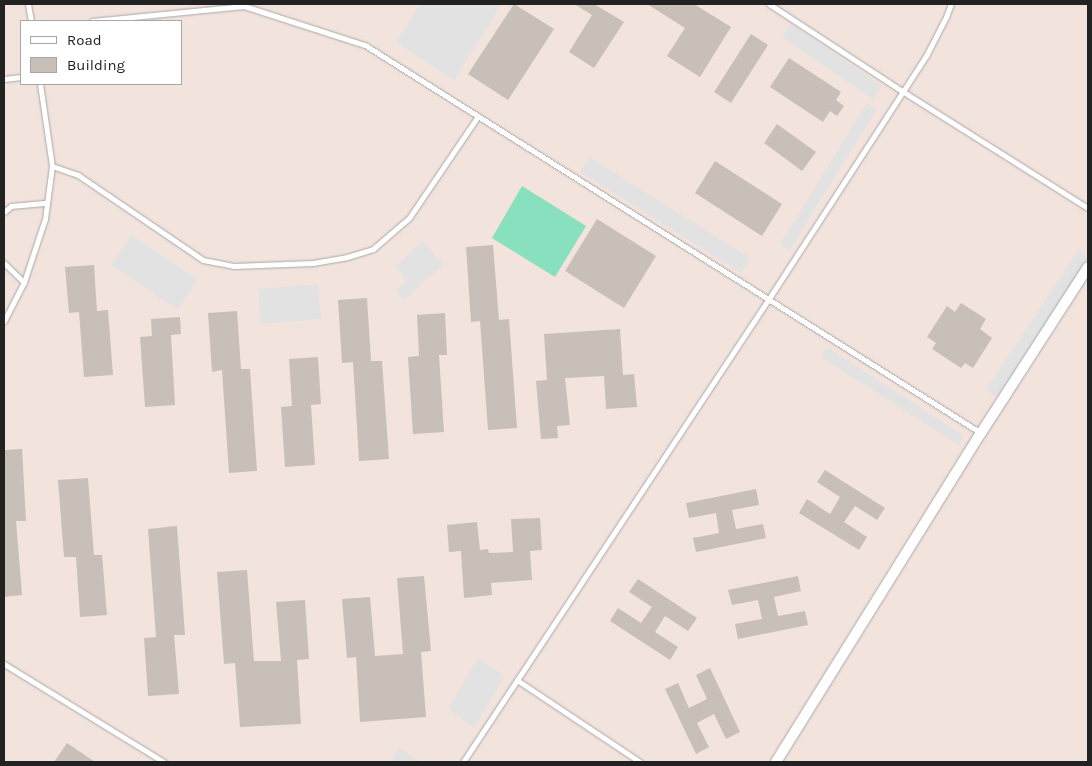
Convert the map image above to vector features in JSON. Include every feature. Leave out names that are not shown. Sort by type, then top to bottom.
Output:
[{"type":"street","points":[[776,762],[980,433],[1088,267]]},
{"type":"lane","points":[[28,4],[31,20]]},
{"type":"lane","points":[[769,4],[902,91],[1088,208]]},
{"type":"lane","points":[[463,762],[768,300],[926,56],[951,4]]},
{"type":"lane","points":[[102,20],[244,6],[365,45],[980,433]]},
{"type":"lane","points":[[4,79],[20,77]]},
{"type":"lane","points":[[4,321],[24,282],[42,228],[47,203],[52,166],[40,85]]},
{"type":"lane","points":[[52,166],[78,175],[203,260],[233,266],[313,263],[347,257],[373,249],[409,218],[478,116]]},
{"type":"lane","points":[[4,212],[11,206],[47,203]]},
{"type":"lane","points":[[4,263],[24,282]]},
{"type":"lane","points":[[4,664],[164,762]]},
{"type":"lane","points":[[517,680],[640,762]]},
{"type":"shaded area","points":[[4,4],[1088,4],[1088,762],[4,762]]},
{"type":"shaded area","points":[[420,4],[502,4],[454,80],[396,42]]},
{"type":"shaded area","points":[[791,24],[882,86],[873,99],[782,37]]},
{"type":"shaded area","points":[[867,103],[877,109],[789,251],[780,244]]},
{"type":"shaded area","points":[[589,157],[750,258],[741,273],[580,172]]},
{"type":"shaded area","points":[[131,235],[198,280],[178,310],[111,265]]},
{"type":"shaded area","points":[[423,241],[443,264],[404,300],[396,291],[407,281],[395,267]]},
{"type":"shaded area","points":[[1079,249],[1088,258],[997,397],[986,390]]},
{"type":"shaded area","points":[[318,284],[321,319],[261,324],[258,289]]},
{"type":"shaded area","points":[[827,347],[964,436],[958,445],[821,357]]},
{"type":"shaded area","points":[[478,658],[504,676],[474,728],[448,708]]},
{"type":"shaded area","points":[[398,747],[420,762],[392,762]]},
{"type":"green space","points":[[522,186],[586,226],[555,277],[492,238]]},
{"type":"building","points":[[514,4],[554,29],[508,100],[468,74]]},
{"type":"building","points":[[574,4],[594,4],[624,22],[594,68],[569,52],[592,15]]},
{"type":"building","points":[[647,4],[694,4],[731,27],[700,77],[667,56],[685,28]]},
{"type":"building","points":[[751,34],[768,45],[731,103],[714,92]]},
{"type":"building","points":[[789,58],[841,92],[836,100],[844,106],[837,116],[830,111],[823,122],[770,87]]},
{"type":"building","points":[[777,124],[816,152],[802,171],[764,143]]},
{"type":"building","points":[[715,161],[782,204],[762,236],[695,193]]},
{"type":"building","points":[[597,219],[656,256],[624,308],[565,271]]},
{"type":"building","points":[[493,245],[499,320],[509,319],[517,428],[488,430],[480,321],[471,322],[466,247]]},
{"type":"building","points":[[94,265],[97,311],[108,310],[113,375],[84,377],[79,312],[69,313],[65,267]]},
{"type":"building","points":[[367,298],[371,361],[382,361],[389,459],[359,461],[353,362],[342,363],[338,300]]},
{"type":"building","points":[[961,303],[986,319],[980,329],[992,338],[973,368],[965,363],[961,368],[932,349],[936,343],[927,337],[947,306],[955,312]]},
{"type":"building","points":[[237,311],[241,369],[250,369],[257,471],[229,473],[222,370],[212,372],[208,313]]},
{"type":"building","points":[[445,313],[447,355],[439,355],[444,432],[413,434],[408,357],[419,356],[417,315]]},
{"type":"building","points":[[180,317],[181,334],[171,335],[175,405],[145,407],[140,337],[152,336],[151,319]]},
{"type":"building","points":[[620,329],[623,375],[634,374],[637,407],[606,409],[604,376],[565,378],[570,425],[557,426],[558,438],[541,439],[536,381],[547,380],[544,334]]},
{"type":"building","points":[[318,357],[321,404],[311,405],[315,465],[285,467],[281,407],[292,406],[289,359]]},
{"type":"building","points":[[22,449],[26,521],[16,521],[22,595],[4,597],[4,450]]},
{"type":"building","points":[[825,470],[885,508],[877,520],[855,506],[844,522],[867,537],[859,550],[799,513],[807,499],[830,514],[840,497],[817,482]]},
{"type":"building","points":[[88,478],[94,555],[102,555],[107,615],[80,617],[76,557],[64,557],[58,480]]},
{"type":"building","points":[[756,489],[759,505],[732,510],[736,529],[763,524],[766,538],[696,552],[693,538],[719,533],[716,513],[689,518],[686,503]]},
{"type":"building","points":[[540,518],[542,550],[530,551],[532,580],[491,583],[492,595],[464,598],[461,551],[449,552],[447,525],[477,522],[480,550],[488,549],[489,553],[513,552],[511,519]]},
{"type":"building","points":[[177,526],[185,635],[174,635],[179,694],[148,696],[144,638],[156,637],[148,529]]},
{"type":"building","points":[[247,570],[254,661],[281,661],[276,602],[305,600],[309,659],[297,660],[301,724],[240,727],[235,663],[224,664],[217,572]]},
{"type":"building","points":[[424,576],[431,651],[421,652],[426,717],[360,722],[356,657],[347,658],[342,599],[370,597],[375,656],[403,654],[397,578]]},
{"type":"building","points":[[798,576],[801,591],[774,597],[778,616],[805,611],[808,625],[738,639],[735,624],[762,619],[758,600],[732,605],[728,590]]},
{"type":"building","points":[[638,579],[697,618],[688,631],[665,616],[655,632],[678,647],[670,660],[610,621],[618,608],[641,623],[652,607],[629,592]]},
{"type":"building","points":[[710,668],[740,732],[726,739],[714,714],[697,723],[709,747],[696,754],[665,689],[678,683],[689,708],[707,699],[696,675]]},
{"type":"building","points":[[67,743],[95,762],[54,762]]}]
